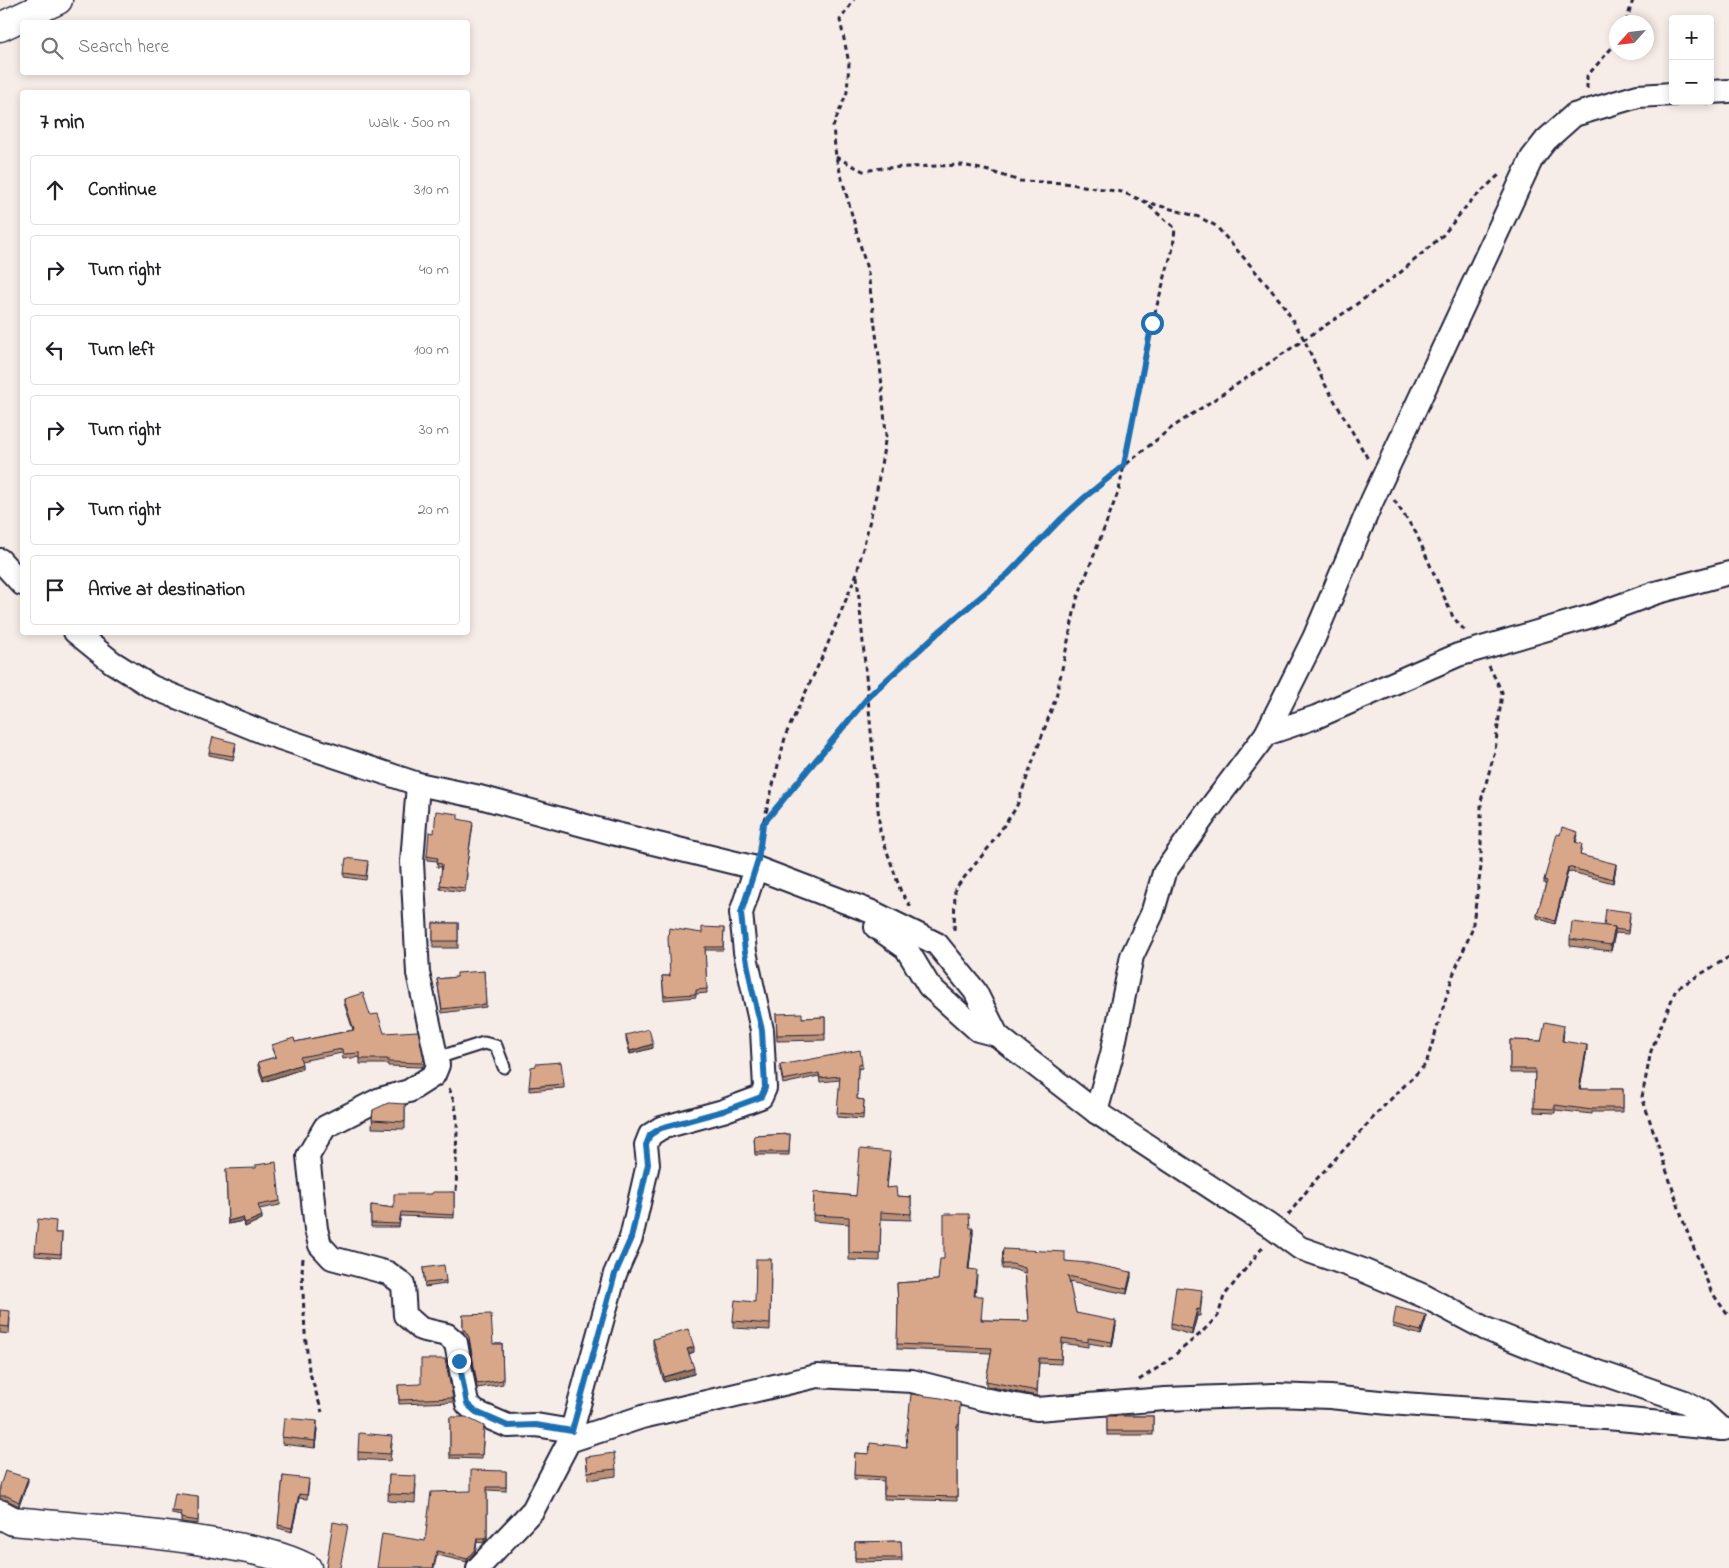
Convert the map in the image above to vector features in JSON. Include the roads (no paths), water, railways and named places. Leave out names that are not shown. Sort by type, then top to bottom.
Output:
[{"type":"street","points":[[0,27],[58,0]]},
{"type":"street","points":[[1714,92],[1729,91]]},
{"type":"street","points":[[1096,1112],[1112,1054],[1132,956],[1152,914],[1164,874],[1205,815],[1266,734],[1314,638],[1382,481],[1532,158],[1546,140],[1574,115],[1638,96],[1669,94]]},
{"type":"street","points":[[0,560],[20,582]]},
{"type":"street","points":[[1266,734],[1316,717],[1458,655],[1592,616],[1655,592],[1729,573]]},
{"type":"street","points":[[79,635],[112,662],[152,687],[265,733],[418,784],[480,797],[612,834],[756,868],[872,912],[937,944],[975,990],[997,1035]]},
{"type":"street","points":[[418,784],[412,862],[418,973],[437,1062],[434,1075],[409,1092],[380,1099],[325,1127],[308,1156],[316,1229],[320,1244],[332,1258],[388,1273],[403,1284],[405,1315],[420,1329],[447,1335],[456,1343],[467,1404],[476,1412],[508,1426],[536,1425],[571,1436],[817,1376],[912,1381],[983,1399],[1037,1409],[1165,1399],[1274,1396],[1330,1397],[1725,1429]]},
{"type":"street","points":[[478,1568],[533,1510],[571,1436],[615,1274],[631,1238],[648,1164],[646,1145],[650,1135],[661,1128],[723,1111],[761,1097],[765,1088],[762,1030],[745,952],[741,913],[756,868]]},
{"type":"street","points":[[828,896],[906,948],[929,986],[978,1030],[997,1035],[1096,1112],[1276,1230],[1300,1248],[1360,1269],[1424,1296],[1486,1329],[1561,1359],[1685,1402],[1700,1410],[1725,1429]]},
{"type":"street","points":[[0,1514],[13,1521],[192,1539],[263,1552],[307,1568]]},
{"type":"lane","points":[[437,1062],[484,1043],[496,1046],[504,1067]]}]
